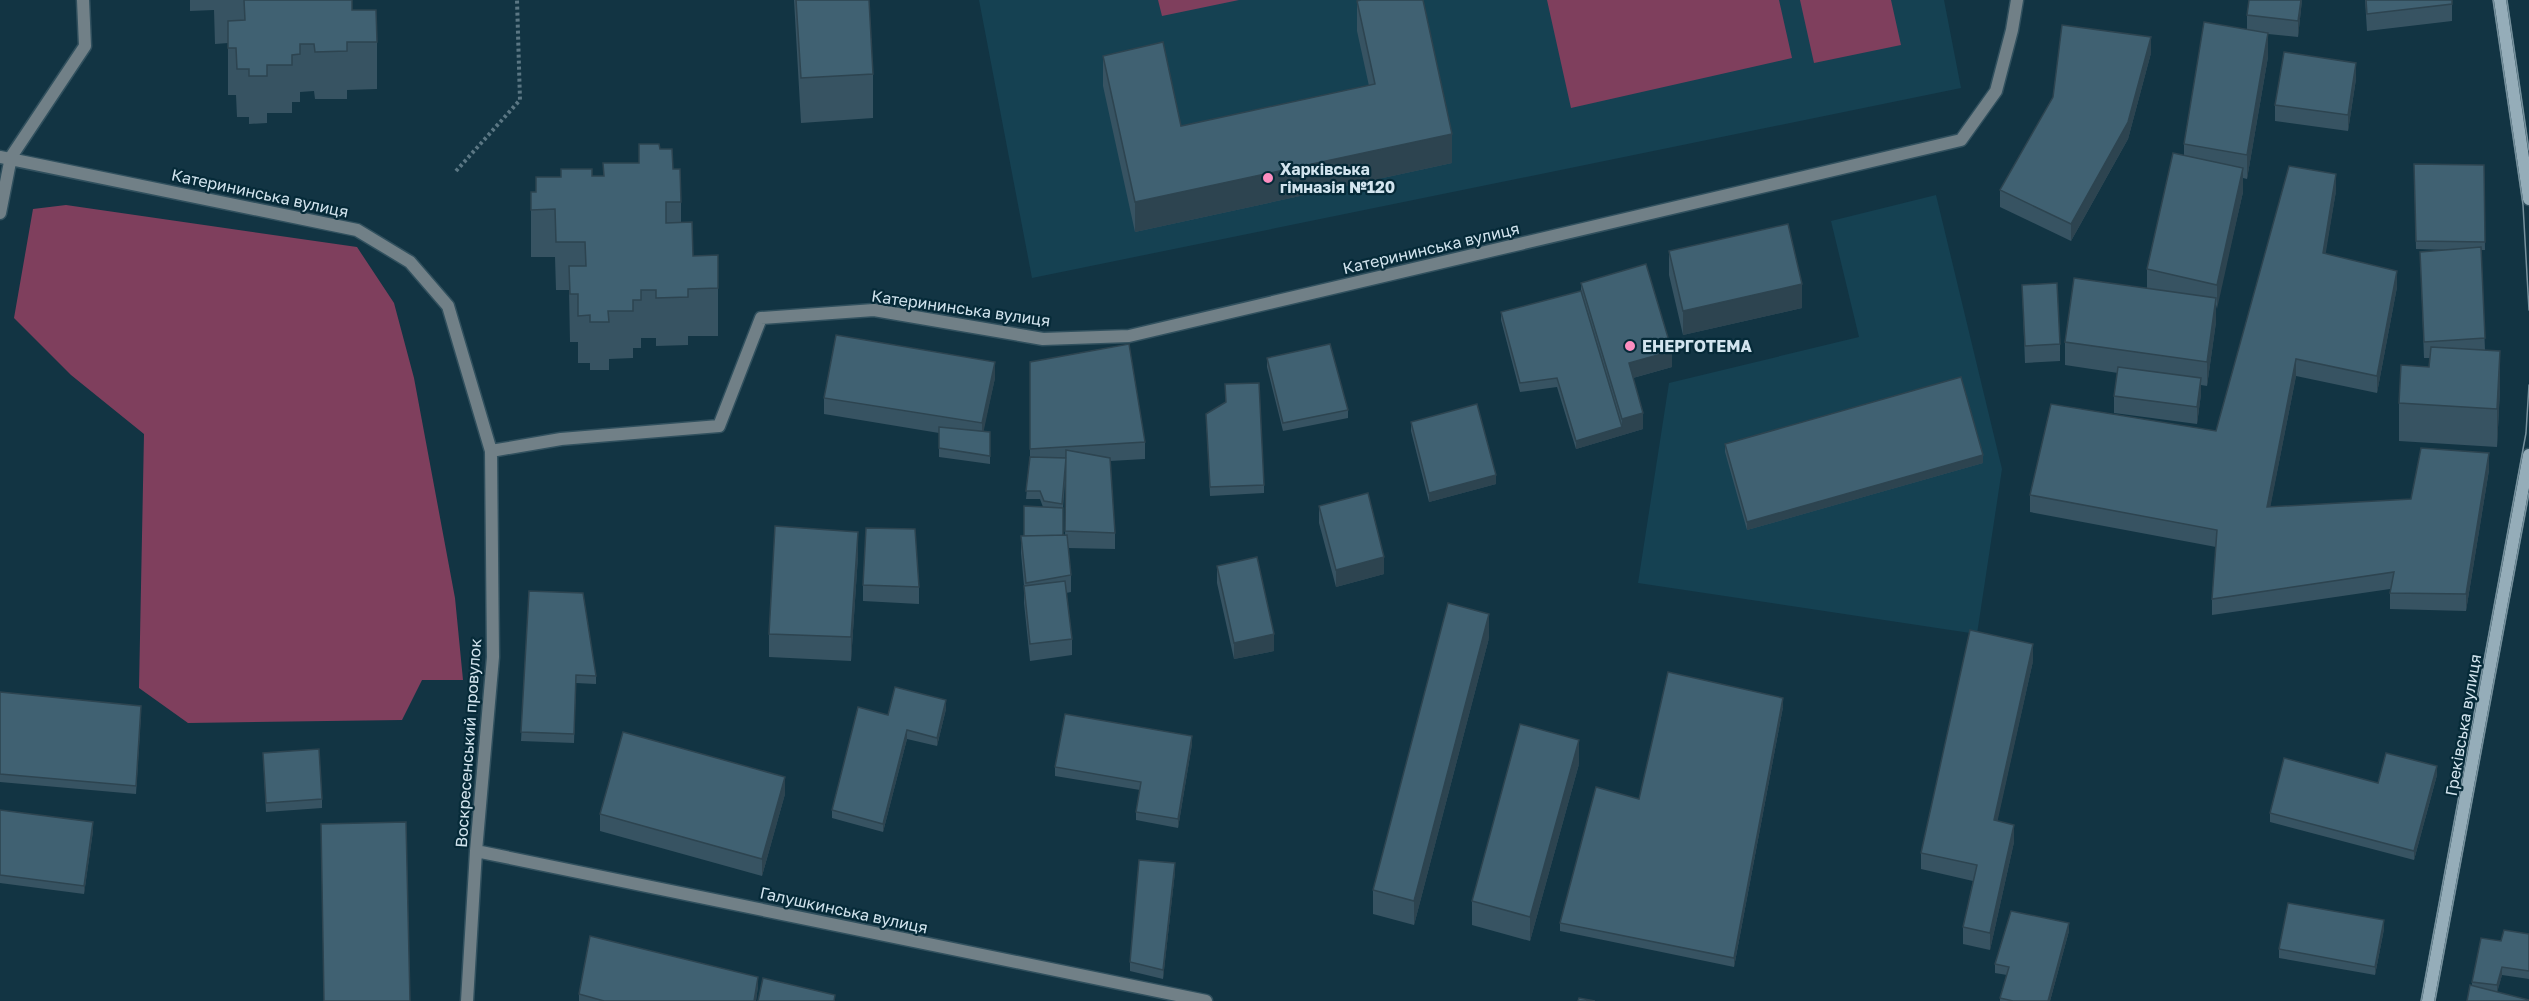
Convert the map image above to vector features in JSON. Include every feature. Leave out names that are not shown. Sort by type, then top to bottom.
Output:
[{"type":"main road","points":[[2500,0],[2529,200]]},
{"type":"main road","name":"Греківська вулиця","points":[[2428,1001],[2529,455]]},
{"type":"street","points":[[0,213],[6,157],[85,46],[83,0]]},
{"type":"street","name":"Катерининська вулиця","points":[[6,157],[357,230],[410,262],[448,306],[491,451],[561,439],[719,426],[761,318],[874,310],[1043,339],[1130,336],[1961,140],[1996,91],[2012,30],[2017,0]]},
{"type":"street","name":"Воскресенський провулок","points":[[467,1001],[476,850],[493,657],[491,451]]},
{"type":"street","name":"Галушкинська вулиця","points":[[476,850],[1206,1001]]},
{"type":"path","points":[[456,171],[520,100],[517,0]]},
{"type":"shaded area","name":"Харківська гімназія №120","points":[[979,0],[1944,0],[1961,88],[1032,278]]},
{"type":"shaded area","points":[[1158,0],[1239,0],[1162,16]]},
{"type":"shaded area","points":[[1547,0],[1779,0],[1792,58],[1571,108]]},
{"type":"shaded area","points":[[1800,0],[1891,0],[1901,45],[1814,63]]},
{"type":"shaded area","points":[[1936,195],[2002,469],[1977,634],[1638,583],[1669,383],[1859,337],[1831,221]]},
{"type":"shaded area","points":[[66,205],[357,247],[394,303],[414,378],[455,598],[463,680],[422,680],[402,720],[188,723],[139,688],[144,434],[71,375],[14,318],[33,209]]},
{"type":"building","points":[[244,0],[352,0],[352,10],[376,10],[377,42],[347,42],[347,51],[315,52],[314,44],[300,44],[300,54],[292,55],[292,65],[267,65],[267,76],[249,76],[249,69],[237,69],[236,48],[228,48],[228,21],[245,20]]},
{"type":"building","points":[[796,0],[869,0],[873,74],[801,78]]},
{"type":"building","points":[[1423,0],[1452,134],[1135,202],[1103,56],[1163,42],[1181,126],[1375,84],[1357,1]]},
{"type":"building","points":[[2249,0],[2301,0],[2298,21],[2247,15]]},
{"type":"building","points":[[2366,0],[2452,0],[2452,4],[2367,14]]},
{"type":"building","points":[[2204,22],[2268,33],[2247,155],[2184,144]]},
{"type":"building","points":[[2062,25],[2151,37],[2128,122],[2071,224],[2000,190],[2053,97]]},
{"type":"building","points":[[2284,52],[2356,63],[2348,115],[2275,105]]},
{"type":"building","points":[[639,144],[659,144],[660,149],[672,149],[673,169],[680,169],[681,202],[666,202],[666,223],[692,222],[693,256],[718,255],[718,288],[688,289],[688,297],[656,298],[656,290],[641,290],[641,300],[633,300],[633,311],[608,311],[609,322],[590,322],[590,315],[578,316],[578,294],[570,294],[569,266],[586,266],[585,242],[556,242],[555,209],[531,210],[531,192],[536,192],[536,177],[561,177],[561,169],[592,169],[592,176],[604,176],[603,163],[639,163]]},
{"type":"building","points":[[2173,153],[2243,168],[2217,285],[2147,269]]},
{"type":"building","points":[[2414,164],[2484,165],[2485,242],[2416,241]]},
{"type":"building","points":[[2289,166],[2336,174],[2323,253],[2397,271],[2377,376],[2296,359],[2267,507],[2411,499],[2421,448],[2489,453],[2466,594],[2390,593],[2394,572],[2212,599],[2217,530],[2030,495],[2051,404],[2216,431]]},
{"type":"building","points":[[1788,224],[1802,284],[1683,311],[1669,251]]},
{"type":"building","points":[[2481,247],[2485,338],[2424,342],[2420,252]]},
{"type":"building","name":"ЕНЕРГОТЕМА","points":[[1646,264],[1672,351],[1629,363],[1643,413],[1622,419],[1581,283]]},
{"type":"building","points":[[2074,278],[2216,298],[2207,362],[2065,342]]},
{"type":"building","points":[[2057,283],[2060,344],[2025,346],[2022,285]]},
{"type":"building","points":[[1581,291],[1622,427],[1576,441],[1557,378],[1520,383],[1501,312]]},
{"type":"building","points":[[836,335],[995,362],[982,423],[824,398]]},
{"type":"building","points":[[1129,344],[1145,442],[1030,449],[1030,362]]},
{"type":"building","points":[[1330,344],[1348,410],[1283,423],[1267,358]]},
{"type":"building","points":[[2431,347],[2500,351],[2497,409],[2399,403],[2401,365],[2429,367]]},
{"type":"building","points":[[2118,367],[2201,378],[2197,407],[2114,396]]},
{"type":"building","points":[[1961,377],[1983,455],[1747,522],[1725,444]]},
{"type":"building","points":[[1259,383],[1264,485],[1210,487],[1206,414],[1226,402],[1225,384]]},
{"type":"building","points":[[1477,404],[1496,475],[1429,493],[1411,422]]},
{"type":"building","points":[[939,427],[990,432],[990,456],[939,448]]},
{"type":"building","points":[[1066,450],[1110,458],[1115,533],[1065,531]]},
{"type":"building","points":[[1030,457],[1066,458],[1062,504],[1044,501],[1040,491],[1026,491]]},
{"type":"building","points":[[1368,493],[1384,557],[1336,570],[1319,506]]},
{"type":"building","points":[[1024,506],[1063,508],[1063,535],[1024,536]]},
{"type":"building","points":[[775,526],[858,532],[851,637],[769,634]]},
{"type":"building","points":[[866,528],[915,529],[919,587],[863,585]]},
{"type":"building","points":[[1067,535],[1071,575],[1026,583],[1021,536]]},
{"type":"building","points":[[1257,557],[1274,634],[1234,643],[1217,566]]},
{"type":"building","points":[[1065,581],[1072,639],[1030,644],[1024,586]]},
{"type":"building","points":[[529,591],[583,593],[596,676],[576,675],[574,734],[521,732]]},
{"type":"building","points":[[1448,603],[1489,614],[1414,901],[1373,890]]},
{"type":"building","points":[[1970,630],[2033,644],[1994,820],[2014,825],[1990,933],[1963,927],[1977,865],[1921,853]]},
{"type":"building","points":[[1668,672],[1783,698],[1734,958],[1560,923],[1596,787],[1639,799]]},
{"type":"building","points":[[895,687],[946,700],[937,738],[907,730],[883,824],[832,810],[858,707],[888,715]]},
{"type":"building","points":[[0,692],[141,706],[136,786],[0,774]]},
{"type":"building","points":[[1065,714],[1192,736],[1178,819],[1136,812],[1141,782],[1055,767]]},
{"type":"building","points":[[1520,724],[1579,740],[1530,917],[1472,901]]},
{"type":"building","points":[[623,732],[785,777],[762,859],[600,814]]},
{"type":"building","points":[[319,749],[322,799],[266,803],[263,753]]},
{"type":"building","points":[[2386,753],[2437,766],[2414,851],[2270,813],[2284,758],[2378,783]]},
{"type":"building","points":[[0,810],[93,822],[84,886],[0,875]]},
{"type":"building","points":[[406,822],[410,1001],[324,1001],[321,824]]},
{"type":"building","points":[[1139,860],[1175,863],[1163,970],[1130,962]]},
{"type":"building","points":[[2288,903],[2384,920],[2375,967],[2279,949]]},
{"type":"building","points":[[2011,911],[2069,923],[2048,1001],[2013,1001],[2000,998],[2009,967],[1995,964]]},
{"type":"building","points":[[2504,930],[2529,934],[2529,971],[2502,967],[2497,985],[2472,982],[2481,938],[2501,941]]},
{"type":"building","points":[[590,936],[758,977],[754,1001],[604,1001],[579,994]]},
{"type":"building","points":[[763,978],[835,995],[834,1001],[758,1001]]},
{"type":"building","points":[[2470,985],[2529,1000],[2529,1001],[2467,1001]]},
{"type":"building","points":[[1579,998],[1595,1001],[1578,1001]]},
{"type":"tram line","points":[[2493,0],[2523,205],[2529,310]]},
{"type":"tram line","points":[[2507,0],[2529,150]]},
{"type":"tram line","points":[[2421,1001],[2526,433],[2529,385]]},
{"type":"tram line","points":[[2435,1001],[2529,493]]},
{"type":"place","name":"Харківська гімназія №120","points":[[1268,178]]},
{"type":"place","name":"ЕНЕРГОТЕМА","points":[[1630,346]]}]
